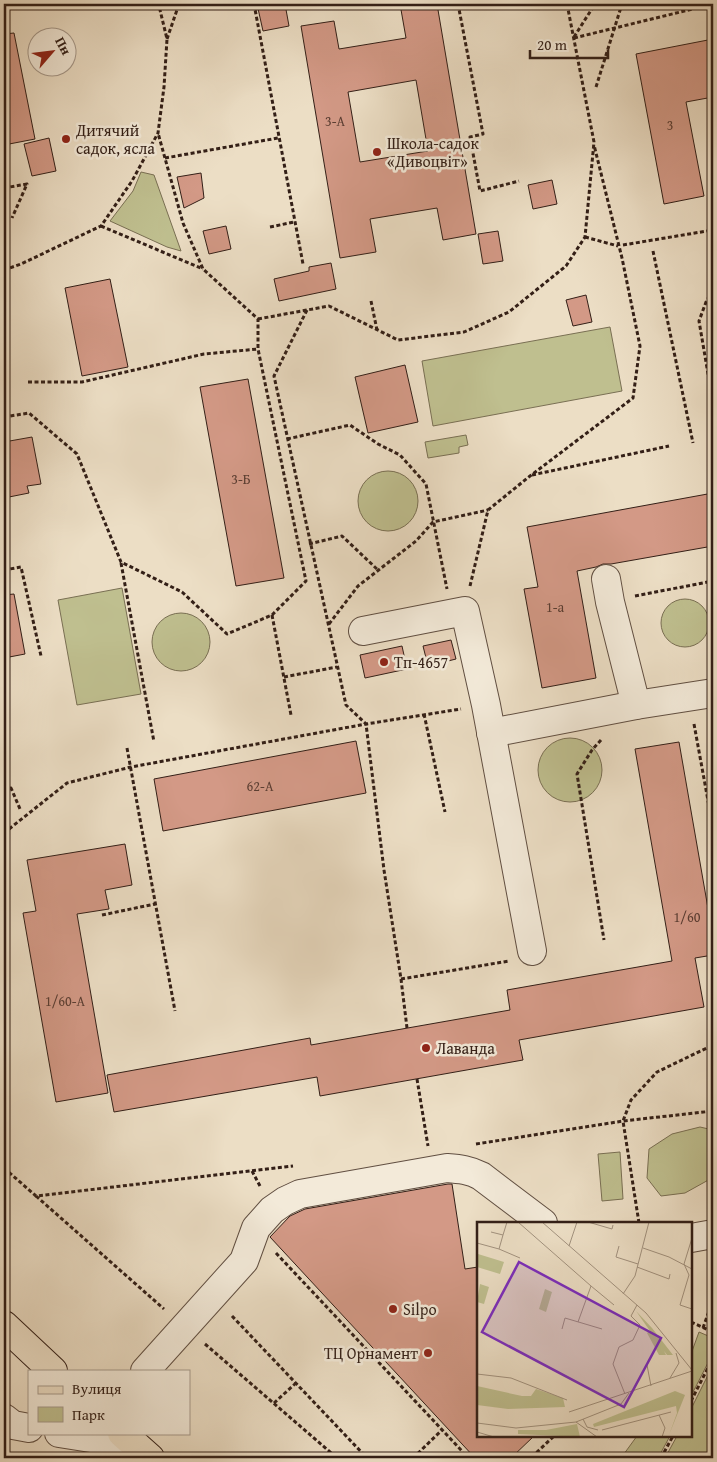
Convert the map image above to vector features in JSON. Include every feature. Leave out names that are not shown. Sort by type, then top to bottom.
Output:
[{"type":"main road","points":[[4,1325],[52,1370]]},
{"type":"street","points":[[617,592],[636,706]]},
{"type":"street","points":[[363,631],[458,612],[486,704],[522,956]]},
{"type":"street","points":[[491,733],[713,693]]},
{"type":"street","points":[[146,1370],[244,1261],[256,1228],[272,1210],[300,1194],[447,1168],[461,1169],[481,1176],[542,1222]]},
{"type":"street","points":[[692,1238],[713,1234]]},
{"type":"street","points":[[4,1418],[13,1425],[28,1428]]},
{"type":"street","points":[[65,1434],[136,1445]]},
{"type":"path","points":[[160,4],[167,39]]},
{"type":"path","points":[[4,270],[21,264],[101,226],[132,181],[158,133],[164,87],[167,39],[179,4]]},
{"type":"path","points":[[254,4],[303,264]]},
{"type":"path","points":[[458,4],[483,134],[470,137],[480,191],[519,181]]},
{"type":"path","points":[[328,624],[358,586],[416,542],[433,522],[488,510],[633,398],[640,346],[621,246],[594,142],[567,4]]},
{"type":"path","points":[[574,38],[595,4]]},
{"type":"path","points":[[596,87],[622,4]]},
{"type":"path","points":[[574,38],[713,4]]},
{"type":"path","points":[[158,133],[183,223],[203,269]]},
{"type":"path","points":[[165,158],[278,138]]},
{"type":"path","points":[[258,319],[330,306],[398,340],[464,332],[509,312],[566,266],[585,237],[594,142]]},
{"type":"path","points":[[4,188],[27,184],[12,218]]},
{"type":"path","points":[[270,227],[294,222]]},
{"type":"path","points":[[101,226],[203,269],[258,319],[258,349],[306,581],[272,615],[226,634],[182,592],[121,562]]},
{"type":"path","points":[[585,237],[621,246],[713,230]]},
{"type":"path","points":[[653,251],[694,443]]},
{"type":"path","points":[[713,290],[698,321],[713,403]]},
{"type":"path","points":[[371,301],[377,330]]},
{"type":"path","points":[[306,310],[274,376],[309,544],[346,705],[366,724],[406,1028]]},
{"type":"path","points":[[28,382],[82,382],[204,354],[258,349]]},
{"type":"path","points":[[4,417],[29,413],[77,454],[121,562],[154,742]]},
{"type":"path","points":[[287,439],[350,424],[378,444],[400,455],[426,484],[433,522],[458,612]]},
{"type":"path","points":[[530,476],[669,446]]},
{"type":"path","points":[[458,612],[473,568],[488,510]]},
{"type":"path","points":[[309,544],[342,536],[378,570]]},
{"type":"path","points":[[4,570],[21,567],[41,656]]},
{"type":"path","points":[[617,592],[713,581]]},
{"type":"path","points":[[617,592],[637,605]]},
{"type":"path","points":[[272,615],[291,715]]},
{"type":"path","points":[[284,677],[338,667]]},
{"type":"path","points":[[4,833],[67,783],[131,767],[486,704]]},
{"type":"path","points":[[424,714],[445,812]]},
{"type":"path","points":[[686,725],[695,724],[713,828]]},
{"type":"path","points":[[604,940],[578,774],[601,740],[609,739]]},
{"type":"path","points":[[126,748],[175,1011]]},
{"type":"path","points":[[4,790],[11,788],[20,809]]},
{"type":"path","points":[[102,915],[156,904]]},
{"type":"path","points":[[401,979],[522,956]]},
{"type":"path","points":[[639,1222],[623,1121],[631,1100],[657,1072],[713,1045]]},
{"type":"path","points":[[417,1079],[425,1136]]},
{"type":"path","points":[[468,1145],[623,1121],[713,1110]]},
{"type":"path","points":[[4,1168],[36,1196],[301,1165]]},
{"type":"path","points":[[276,1253],[462,1451],[465,1458]]},
{"type":"path","points":[[703,1328],[713,1300]]},
{"type":"path","points":[[231,1315],[367,1458]]},
{"type":"path","points":[[692,1322],[713,1332]]},
{"type":"path","points":[[692,1399],[713,1358]]},
{"type":"path","points":[[274,1403],[296,1384]]},
{"type":"path","points":[[413,1458],[442,1430]]},
{"type":"path","points":[[532,1458],[553,1437]]},
{"type":"path","points":[[661,1458],[672,1437]]},
{"type":"green space","points":[[141,172],[154,175],[181,251],[167,247],[110,221],[133,191]]},
{"type":"green space","points":[[610,327],[622,391],[433,426],[422,361]]},
{"type":"green space","points":[[466,435],[468,445],[459,447],[459,453],[428,458],[425,442]]},
{"type":"green space","points":[[388,471],[404,476],[409,480],[413,485],[418,501],[413,517],[409,522],[404,526],[388,531],[372,526],[367,522],[363,517],[358,501],[363,485],[367,480],[372,476]]},
{"type":"green space","points":[[122,588],[141,694],[77,705],[58,600]]},
{"type":"green space","points":[[680,599],[690,599],[699,603],[705,609],[708,614],[708,632],[699,643],[690,647],[680,647],[671,643],[665,637],[661,628],[661,618],[665,609],[671,603]]},
{"type":"green space","points":[[175,613],[187,613],[202,621],[210,636],[210,648],[202,663],[187,671],[175,671],[160,663],[152,648],[152,636],[160,621]]},
{"type":"green space","points":[[570,738],[582,741],[593,747],[599,758],[602,770],[599,782],[593,793],[582,799],[570,802],[558,799],[547,793],[541,782],[538,770],[541,758],[547,747],[558,741]]},
{"type":"green space","points":[[700,1127],[713,1130],[712,1178],[685,1193],[661,1196],[647,1178],[649,1149],[672,1134]]},
{"type":"green space","points":[[620,1152],[623,1199],[602,1201],[598,1154]]},
{"type":"green space","points":[[699,1332],[713,1338],[713,1353],[692,1394],[692,1351]]},
{"type":"green space","points":[[713,1365],[713,1443],[706,1458],[665,1458],[676,1437],[692,1437],[692,1407]]},
{"type":"green space","points":[[636,1437],[669,1437],[658,1458],[621,1458]]},
{"type":"building","points":[[257,4],[285,4],[289,26],[263,31]]},
{"type":"building","points":[[400,4],[437,4],[476,234],[443,240],[437,208],[370,219],[376,252],[340,258],[301,26],[334,21],[339,49],[406,38]],"holes":[[[416,80],[428,151],[360,162],[348,92]]]},
{"type":"building","points":[[14,33],[35,139],[4,145],[4,34]]},
{"type":"building","points":[[713,39],[713,97],[686,102],[704,196],[664,204],[636,54]]},
{"type":"building","points":[[49,138],[56,171],[32,176],[24,144]]},
{"type":"building","points":[[201,173],[204,198],[184,208],[177,177]]},
{"type":"building","points":[[552,180],[557,204],[533,209],[528,185]]},
{"type":"building","points":[[226,226],[231,249],[209,254],[203,231]]},
{"type":"building","points":[[498,231],[503,261],[483,264],[478,234]]},
{"type":"building","points":[[331,263],[336,289],[279,301],[274,279],[309,271],[309,267]]},
{"type":"building","points":[[110,279],[128,367],[82,376],[65,288]]},
{"type":"building","points":[[586,295],[592,322],[573,326],[566,300]]},
{"type":"building","points":[[405,365],[418,422],[368,433],[355,377]]},
{"type":"building","points":[[248,379],[284,578],[236,586],[200,387]]},
{"type":"building","points":[[32,437],[41,484],[27,486],[29,493],[4,498],[4,442]]},
{"type":"building","points":[[713,493],[713,546],[603,564],[577,571],[596,678],[542,688],[524,589],[538,587],[527,527]]},
{"type":"building","points":[[14,594],[25,654],[4,658],[4,595]]},
{"type":"building","points":[[451,640],[456,659],[428,666],[423,646]]},
{"type":"building","name":"Тп-4657","points":[[402,646],[407,669],[365,678],[360,655]]},
{"type":"building","points":[[356,741],[366,793],[163,831],[154,779]]},
{"type":"building","points":[[679,742],[713,937],[713,955],[695,958],[704,1007],[519,1040],[523,1060],[320,1096],[317,1077],[114,1112],[107,1075],[310,1038],[311,1045],[510,1010],[507,990],[672,961],[635,749]]},
{"type":"building","points":[[125,844],[132,885],[105,890],[109,909],[77,914],[108,1093],[56,1102],[23,913],[36,911],[27,860]]},
{"type":"building","name":"ТЦ Орнамент","points":[[452,1184],[465,1269],[477,1267],[477,1437],[533,1437],[511,1458],[475,1458],[270,1237],[290,1216],[305,1209]]},
{"type":"place","name":"Дитячий садок, ясла","points":[[66,139]]},
{"type":"place","name":"Школа-садок «Дивоцвіт»","points":[[377,152]]},
{"type":"place","name":"Тп-4657","points":[[384,662]]},
{"type":"place","name":"Лаванда","points":[[426,1048]]},
{"type":"place","name":"Silpo","points":[[393,1309]]},
{"type":"place","name":"ТЦ Орнамент","points":[[428,1353]]}]
